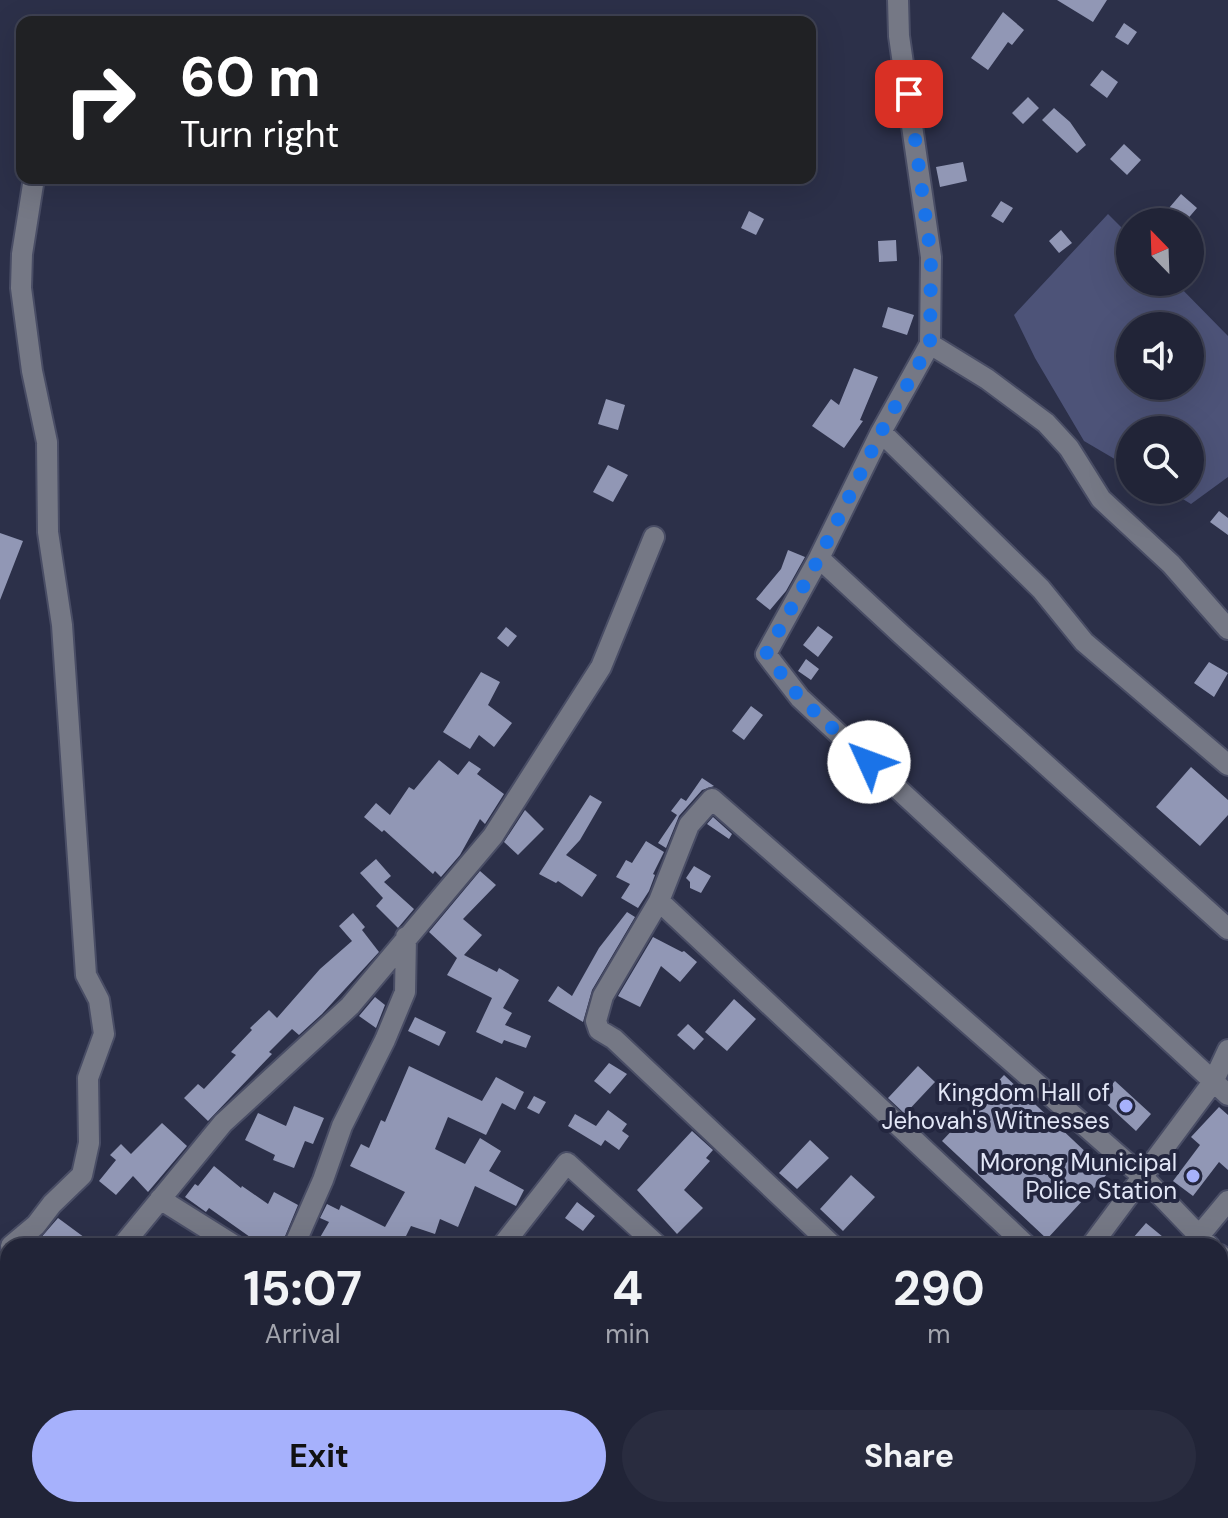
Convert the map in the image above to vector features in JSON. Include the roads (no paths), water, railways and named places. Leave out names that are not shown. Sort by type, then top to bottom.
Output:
[{"type":"street","points":[[898,0],[899,36],[931,257],[930,344],[766,654],[811,709],[1220,1089]]},
{"type":"street","points":[[20,1238],[36,1225],[52,1204],[82,1175],[89,1143],[88,1078],[104,1034],[99,1000],[86,975],[62,625],[48,532],[47,442],[30,358],[21,288],[22,254],[33,184]]},
{"type":"street","points":[[930,344],[987,379],[1046,423],[1069,448],[1101,499],[1171,564],[1228,629]]},
{"type":"street","points":[[881,432],[1041,589],[1084,642],[1228,765]]},
{"type":"street","points":[[128,1238],[223,1123],[350,1006],[493,836],[601,667],[654,537]]},
{"type":"street","points":[[819,558],[1228,929]]},
{"type":"street","points":[[825,1238],[614,1039],[599,1030],[596,1021],[603,996],[659,901],[689,825],[712,799],[1141,1175],[1201,1238]]},
{"type":"street","points":[[659,901],[1018,1238]]},
{"type":"street","points":[[297,1238],[342,1126],[405,992],[406,937]]},
{"type":"street","points":[[1097,1238],[1141,1175],[1220,1089],[1228,1050]]},
{"type":"street","points":[[508,1238],[567,1163],[649,1238]]},
{"type":"street","points":[[160,1199],[222,1238]]},
{"type":"street","points":[[1206,1238],[1228,1201]]},
{"type":"place","name":"Kingdom Hall of Jehovah's Witnesses","points":[[1126,1106]]},
{"type":"place","name":"Morong Municipal Police Station","points":[[1193,1176]]}]
